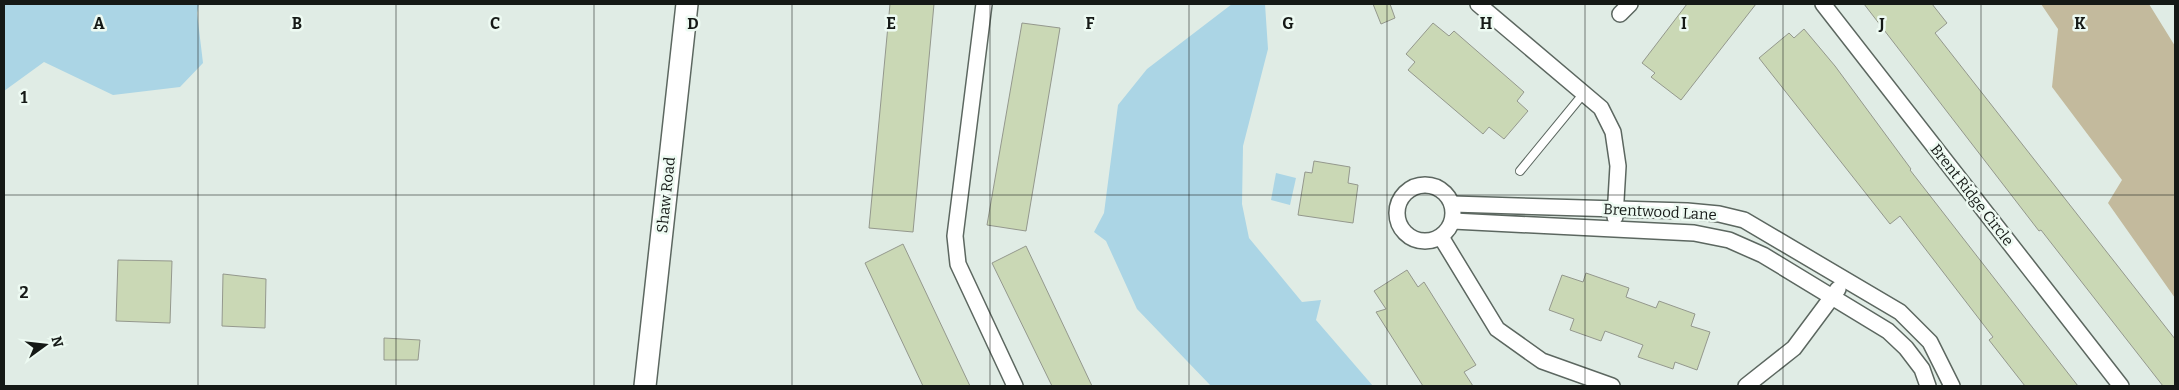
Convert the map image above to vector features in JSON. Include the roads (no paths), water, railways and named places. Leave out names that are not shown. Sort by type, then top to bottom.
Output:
[{"type":"main road","name":"Shaw Road","points":[[645,386],[687,4]]},
{"type":"street","points":[[984,4],[955,236],[958,264],[1015,386]]},
{"type":"street","points":[[1478,4],[1601,108],[1613,132],[1618,166],[1614,228]]},
{"type":"street","name":"Brent Ridge Circle","points":[[1823,4],[2121,386]]},
{"type":"street","points":[[1421,184],[1440,188],[1452,204],[1453,221],[1441,237],[1432,241],[1422,242],[1410,237],[1400,226],[1397,209],[1400,199],[1406,192],[1421,184]]},
{"type":"street","name":"Brentwood Lane","points":[[1452,204],[1687,211],[1719,214],[1744,220],[1900,312],[1930,342],[1952,386]]},
{"type":"street","name":"Brentwood Lane","points":[[1453,221],[1694,233],[1729,240],[1763,255],[1834,297],[1894,336],[1906,348],[1922,370],[1928,386]]},
{"type":"street","points":[[1441,237],[1497,329],[1542,362],[1612,386]]},
{"type":"street","points":[[1746,386],[1794,348],[1834,297],[1844,279]]},
{"type":"lane","points":[[1520,171],[1584,93]]},
{"type":"water","points":[[4,4],[199,4],[197,13],[203,63],[180,87],[113,95],[44,62],[4,91]]},
{"type":"water","points":[[1232,4],[1265,4],[1268,49],[1243,146],[1242,204],[1249,238],[1302,302],[1321,300],[1316,320],[1373,386],[1211,386],[1137,309],[1106,241],[1094,232],[1104,213],[1118,105],[1147,69]]},
{"type":"water","points":[[1276,173],[1296,178],[1290,205],[1271,200]]}]
